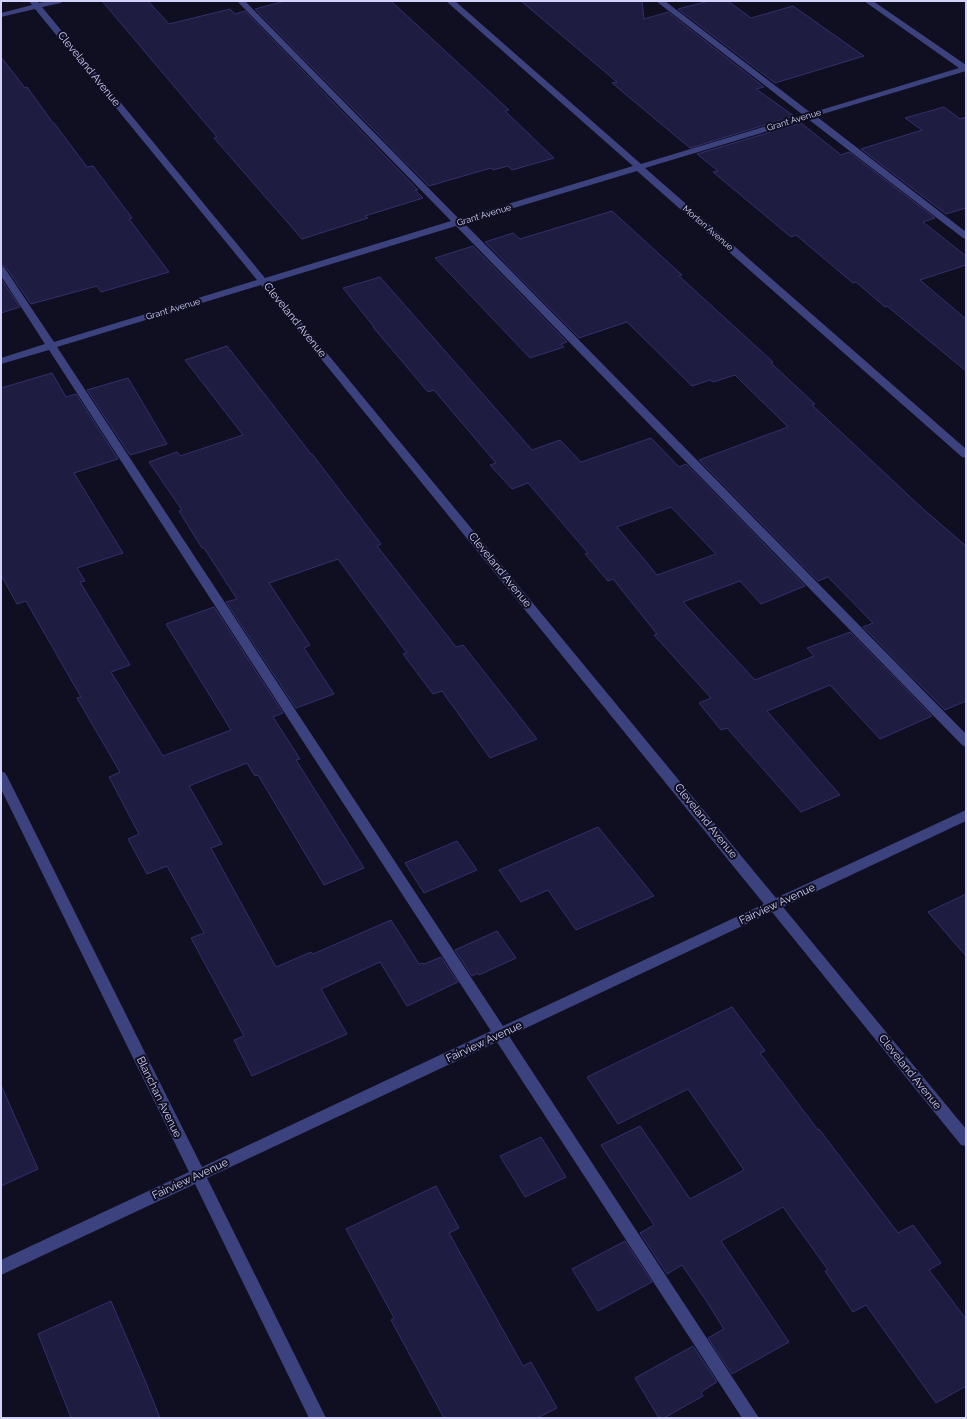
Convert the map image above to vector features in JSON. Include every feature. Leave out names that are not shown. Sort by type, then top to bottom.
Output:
[{"type":"street","points":[[1,15],[35,4],[58,1]]},
{"type":"street","points":[[241,1],[966,742]]},
{"type":"street","name":"Morton Avenue","points":[[450,1],[966,455]]},
{"type":"street","points":[[660,1],[966,236]]},
{"type":"street","points":[[868,1],[966,68]]},
{"type":"street","name":"Cleveland Avenue","points":[[35,4],[966,1140]]},
{"type":"street","name":"Grant Avenue","points":[[1,361],[966,68]]},
{"type":"street","points":[[1,269],[751,1418]]},
{"type":"street","name":"Blanchan Avenue","points":[[1,776],[318,1418]]},
{"type":"street","name":"Fairview Avenue","points":[[1,1268],[966,815]]},
{"type":"building","points":[[102,1],[148,1],[169,24],[230,9],[235,14],[245,11],[418,190],[415,190],[423,198],[365,216],[368,218],[302,239],[214,138],[217,137]]},
{"type":"building","points":[[285,1],[391,1],[509,110],[505,111],[554,158],[512,170],[508,166],[493,170],[491,168],[429,186],[255,9]]},
{"type":"building","points":[[521,1],[642,1],[644,19],[668,12],[764,87],[756,89],[794,116],[690,148],[612,83],[617,82]]},
{"type":"building","points":[[709,1],[728,1],[751,18],[793,6],[864,56],[775,83],[678,9]]},
{"type":"building","points":[[1,57],[25,88],[27,87],[87,167],[93,166],[132,218],[129,219],[169,272],[101,292],[97,286],[31,304],[5,266],[1,265]]},
{"type":"building","points":[[944,107],[960,119],[966,117],[966,208],[946,214],[861,149],[922,130],[905,118]]},
{"type":"building","points":[[801,123],[841,155],[849,152],[935,218],[923,222],[966,256],[966,265],[920,280],[966,319],[966,371],[887,306],[885,307],[856,282],[853,283],[796,235],[791,237],[713,172],[718,171],[697,154]]},
{"type":"building","points":[[612,211],[682,275],[679,276],[773,362],[771,363],[815,404],[812,405],[922,508],[966,546],[966,701],[945,710],[863,627],[873,623],[828,577],[818,581],[699,460],[788,427],[735,375],[713,382],[710,380],[692,386],[627,322],[579,338],[485,242],[513,233],[520,239]]},
{"type":"building","points":[[473,246],[567,342],[561,344],[564,347],[530,358],[435,258]]},
{"type":"building","points":[[380,277],[532,450],[560,440],[581,462],[651,438],[679,467],[686,464],[805,586],[761,604],[740,581],[683,602],[755,680],[814,656],[807,648],[850,632],[932,716],[880,739],[830,685],[767,711],[840,795],[801,812],[727,728],[721,730],[699,703],[711,698],[654,635],[657,634],[613,579],[608,581],[585,554],[588,553],[528,483],[512,489],[490,465],[496,463],[434,390],[428,392],[373,327],[343,288]],"holes":[[[671,507],[716,554],[657,575],[617,527]]]},
{"type":"building","points":[[1,279],[20,307],[1,313]]},
{"type":"building","points":[[227,346],[381,544],[377,546],[456,647],[463,645],[537,739],[490,758],[442,691],[433,694],[403,654],[407,653],[338,559],[269,583],[310,645],[304,648],[334,694],[296,708],[226,602],[237,599],[204,548],[202,548],[179,511],[182,510],[149,462],[177,452],[180,456],[243,435],[185,360]]},
{"type":"building","points":[[52,373],[66,397],[76,394],[118,459],[74,473],[123,553],[77,568],[85,581],[80,582],[130,665],[111,672],[163,756],[231,730],[166,624],[214,607],[283,713],[273,717],[300,759],[296,760],[364,868],[324,885],[258,775],[255,776],[247,763],[189,786],[222,844],[211,848],[276,967],[311,952],[313,954],[391,920],[419,964],[424,964],[441,957],[458,982],[407,1006],[380,962],[321,989],[347,1034],[252,1076],[234,1040],[244,1036],[191,938],[204,933],[167,866],[147,874],[128,839],[139,834],[109,777],[120,772],[77,698],[81,697],[26,601],[17,604],[1,575],[1,388]]},
{"type":"building","points":[[128,378],[167,444],[130,455],[87,390]]},
{"type":"building","points":[[598,827],[654,896],[576,930],[548,890],[521,902],[499,870]]},
{"type":"building","points":[[457,841],[477,870],[424,893],[405,863]]},
{"type":"building","points":[[966,894],[966,956],[928,912]]},
{"type":"building","points":[[497,931],[516,958],[479,975],[478,973],[472,976],[455,950]]},
{"type":"building","points":[[732,1007],[765,1051],[760,1053],[898,1233],[913,1225],[941,1263],[929,1270],[966,1319],[966,1386],[936,1403],[866,1305],[853,1312],[825,1271],[828,1270],[783,1207],[721,1241],[789,1342],[732,1374],[708,1338],[724,1329],[705,1299],[682,1265],[667,1274],[640,1233],[654,1225],[601,1145],[640,1126],[690,1199],[744,1170],[688,1089],[618,1124],[587,1077]]},
{"type":"building","points":[[1,1085],[38,1169],[1,1186]]},
{"type":"building","points":[[541,1137],[566,1177],[525,1197],[500,1156]]},
{"type":"building","points":[[436,1186],[459,1228],[449,1233],[523,1366],[531,1362],[557,1408],[537,1418],[444,1418],[391,1320],[394,1318],[346,1229]]},
{"type":"building","points":[[625,1241],[652,1282],[598,1311],[572,1269]]},
{"type":"building","points":[[111,1301],[160,1418],[71,1418],[38,1334]]},
{"type":"building","points":[[693,1346],[717,1382],[701,1392],[703,1396],[664,1418],[659,1418],[635,1378]]}]
